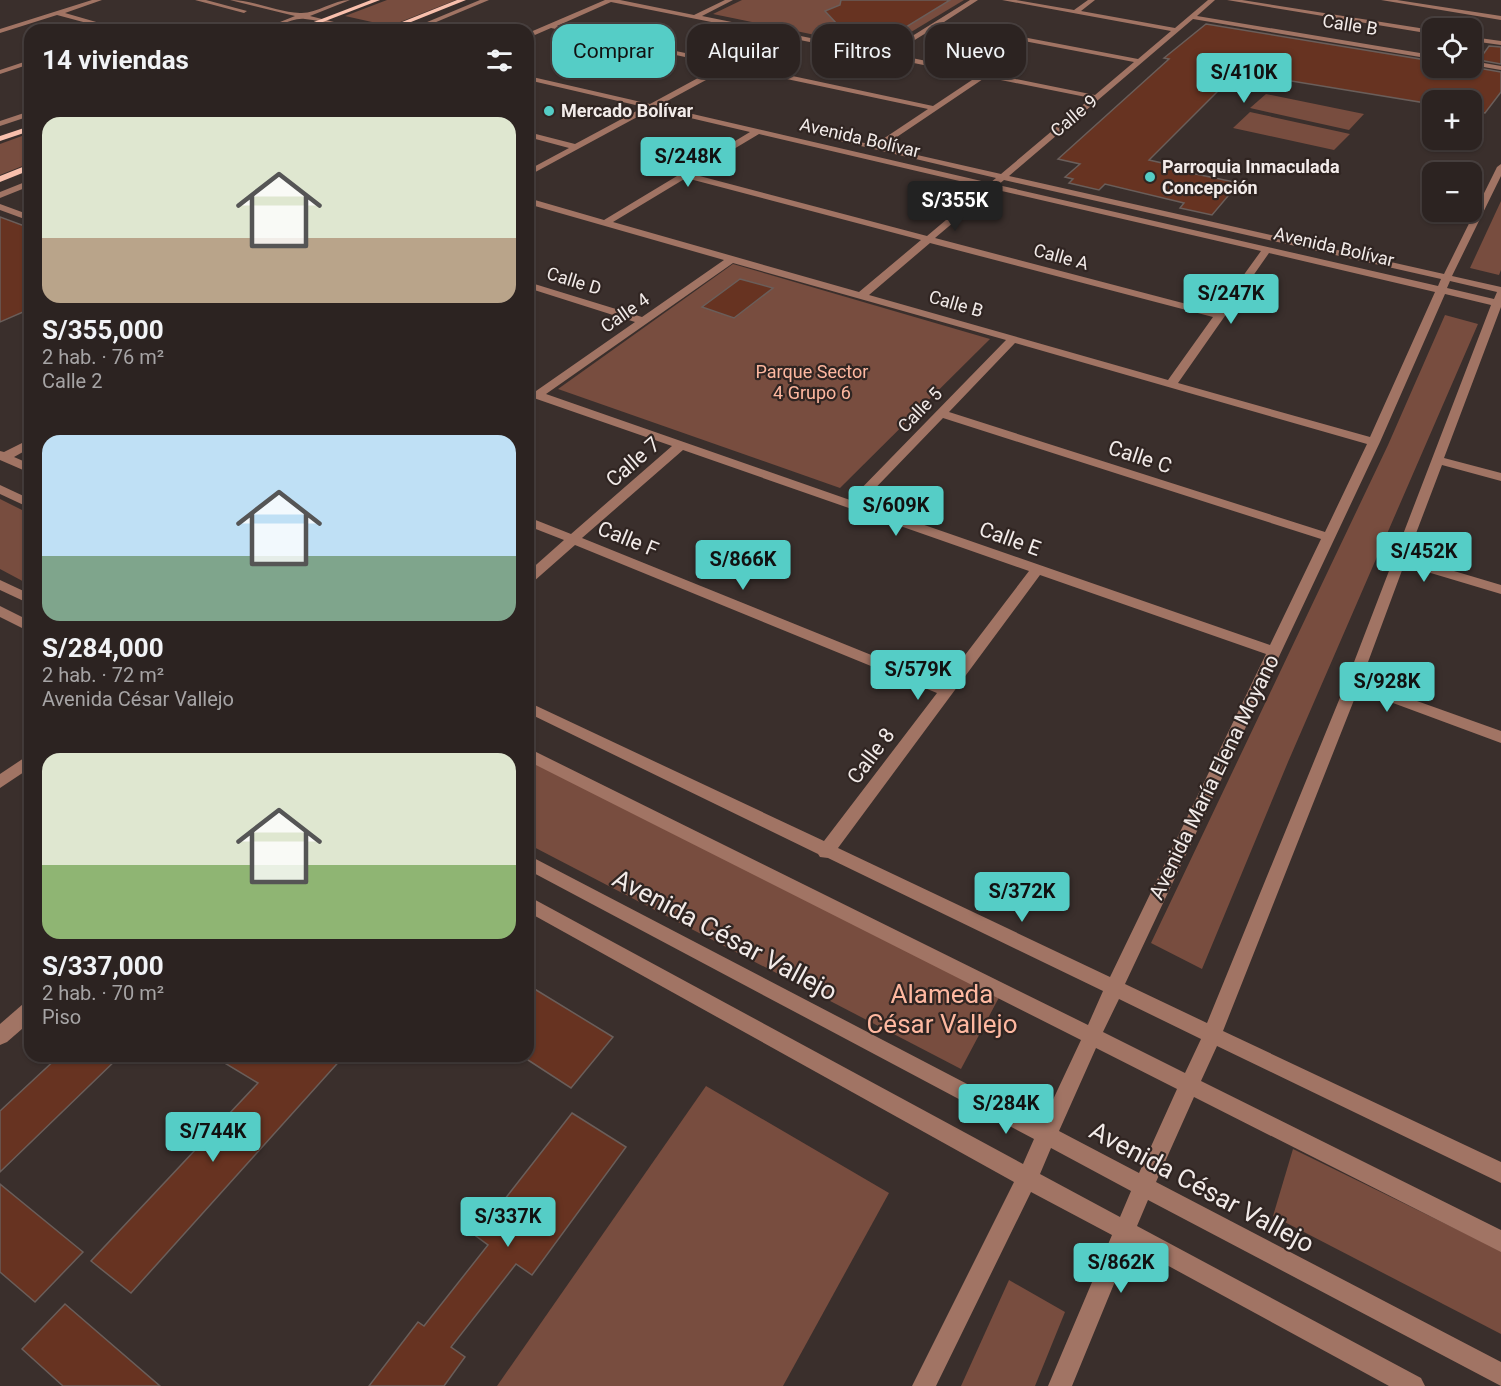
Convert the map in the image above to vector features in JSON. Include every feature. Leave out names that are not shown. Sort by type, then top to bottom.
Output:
[{"type":"main road","points":[[312,24],[376,0]]},
{"type":"main road","points":[[401,24],[463,0]]},
{"type":"main road","points":[[0,139],[24,130]]},
{"type":"main road","points":[[0,179],[24,169]]},
{"type":"street","points":[[0,31],[99,0]]},
{"type":"street","points":[[198,0],[299,24]]},
{"type":"street","points":[[233,0],[338,24]]},
{"type":"street","points":[[280,24],[347,0]]},
{"type":"street","points":[[426,24],[486,0]]},
{"type":"street","points":[[534,33],[610,0],[731,24]]},
{"type":"street","points":[[694,17],[730,0]]},
{"type":"street","points":[[913,38],[975,0]]},
{"type":"street","points":[[1005,0],[1177,30]]},
{"type":"street","points":[[1075,12],[1092,0]]},
{"type":"street","name":"Calle 9","points":[[861,296],[1212,0]]},
{"type":"street","points":[[1230,0],[1422,30]]},
{"type":"street","points":[[1384,0],[1501,18]]},
{"type":"street","points":[[1421,0],[1452,2],[1501,12]]},
{"type":"street","points":[[57,13],[98,24]]},
{"type":"street","name":"Calle B","points":[[1191,17],[1422,55]]},
{"type":"street","points":[[938,23],[1139,61]]},
{"type":"street","points":[[549,26],[687,55]]},
{"type":"street","points":[[1482,40],[1501,43]]},
{"type":"street","points":[[0,72],[24,64]]},
{"type":"street","points":[[1482,65],[1501,68]]},
{"type":"street","points":[[534,69],[675,102]]},
{"type":"street","points":[[534,170],[702,78]]},
{"type":"street","points":[[793,78],[933,108]]},
{"type":"street","points":[[875,148],[979,78]]},
{"type":"street","points":[[999,78],[1096,97]]},
{"type":"street","name":"Avenida Bolívar","points":[[534,79],[1268,249],[1444,283]]},
{"type":"street","points":[[686,104],[708,109]]},
{"type":"street","points":[[1,122],[24,115]]},
{"type":"street","points":[[753,120],[764,122]]},
{"type":"street","points":[[605,223],[758,131]]},
{"type":"street","name":"Avenida Bolívar","points":[[819,135],[1500,297]]},
{"type":"street","points":[[534,136],[576,147]]},
{"type":"street","name":"Avenida María Elena Moyano","points":[[924,1386],[1027,1178],[1115,986],[1374,442],[1444,283],[1501,167]]},
{"type":"street","name":"Calle A","points":[[684,175],[1220,316]]},
{"type":"street","points":[[0,195],[24,185]]},
{"type":"street","name":"Calle B","points":[[534,203],[1374,442]]},
{"type":"street","points":[[0,207],[24,216]]},
{"type":"street","points":[[1171,384],[1268,249]]},
{"type":"street","name":"Calle 4","points":[[534,392],[732,259]]},
{"type":"street","name":"Calle D","points":[[534,287],[643,321]]},
{"type":"street","points":[[1060,1386],[1143,1186],[1213,1033],[1353,683],[1500,297]]},
{"type":"street","name":"Calle 5","points":[[852,505],[1013,339]]},
{"type":"street","name":"Calle E","points":[[534,393],[1036,571],[1274,652]]},
{"type":"street","name":"Calle C","points":[[941,413],[1328,537]]},
{"type":"street","name":"Calle 7","points":[[534,574],[681,445]]},
{"type":"street","points":[[2,456],[24,446]]},
{"type":"street","points":[[2,456],[24,466]]},
{"type":"street","points":[[1438,460],[1501,477]]},
{"type":"street","points":[[0,489],[24,501]]},
{"type":"street","name":"Calle F","points":[[534,523],[946,691]]},
{"type":"street","points":[[1399,559],[1501,590]]},
{"type":"street","name":"Calle 8","points":[[826,852],[1036,571]]},
{"type":"street","points":[[0,584],[24,597]]},
{"type":"street","points":[[0,611],[24,624]]},
{"type":"street","points":[[1353,683],[1501,737]]},
{"type":"street","points":[[534,710],[826,852],[1115,986],[1501,1173]]},
{"type":"street","points":[[534,757],[1501,1241]]},
{"type":"street","points":[[0,782],[24,764]]},
{"type":"street","name":"Avenida César Vallejo","points":[[534,865],[1501,1375]]},
{"type":"street","points":[[534,906],[1027,1178],[1413,1386]]},
{"type":"street","points":[[0,1036],[24,1015]]},
{"type":"green space","points":[[387,0],[456,0],[395,24],[381,24],[345,16]]},
{"type":"green space","points":[[742,0],[964,0],[913,31],[913,24],[812,24],[812,34],[800,32],[800,24],[762,24],[713,14]]},
{"type":"green space","points":[[1266,94],[1364,114],[1349,130],[1250,108]]},
{"type":"green space","points":[[1250,112],[1350,134],[1334,150],[1233,128]]},
{"type":"green space","points":[[24,135],[24,165],[0,175],[0,144]]},
{"type":"green space","points":[[1501,201],[1501,270],[1499,275],[1470,268]]},
{"type":"green space","name":"Parque Sector 4 Grupo 6","points":[[733,264],[990,339],[840,488],[558,389]]},
{"type":"green space","points":[[1445,315],[1478,324],[1288,762],[1202,969],[1151,943],[1388,445]]},
{"type":"green space","points":[[0,499],[24,511],[24,582],[0,569]]},
{"type":"green space","name":"Alameda César Vallejo","points":[[534,759],[1004,988],[961,1069],[534,847]]},
{"type":"green space","points":[[706,1086],[889,1193],[783,1386],[497,1386]]},
{"type":"green space","points":[[1293,1149],[1501,1251],[1501,1334],[1273,1216]]},
{"type":"green space","points":[[1009,1280],[1065,1312],[1035,1386],[961,1386]]},
{"type":"building","points":[[841,0],[950,0],[911,24],[837,24],[825,11],[840,5]]},
{"type":"building","points":[[1206,24],[1422,59],[1422,78],[1482,78],[1482,69],[1501,72],[1501,92],[1485,113],[1482,113],[1482,90],[1422,90],[1422,102],[1237,72],[1149,160],[1189,169],[1186,172],[1239,183],[1212,215],[1180,208],[1184,203],[1105,184],[1099,190],[1069,183],[1073,179],[1065,177],[1080,164],[1058,159],[1169,59],[1164,58]]},
{"type":"building","points":[[1489,46],[1501,47],[1501,64],[1482,61],[1482,56]]},
{"type":"building","points":[[0,217],[24,226],[24,312],[0,322]]},
{"type":"building","points":[[740,279],[773,288],[734,318],[702,307]]},
{"type":"building","points":[[534,989],[613,1037],[571,1088],[531,1062],[534,1062]]},
{"type":"building","points":[[53,1062],[114,1062],[0,1172],[0,1111]]},
{"type":"building","points":[[223,1062],[339,1062],[131,1293],[91,1261],[258,1083]]},
{"type":"building","points":[[572,1113],[626,1147],[532,1275],[516,1264],[451,1347],[465,1357],[444,1386],[369,1386],[418,1322],[424,1326],[488,1245],[476,1236]]},
{"type":"building","points":[[0,1184],[83,1252],[35,1302],[0,1272]]},
{"type":"building","points":[[65,1304],[160,1386],[63,1386],[22,1349]]},
{"type":"place","name":"Mercado Bolívar","points":[[549,111]]},
{"type":"place","name":"Parroquia Inmaculada Concepción","points":[[1150,177]]}]
